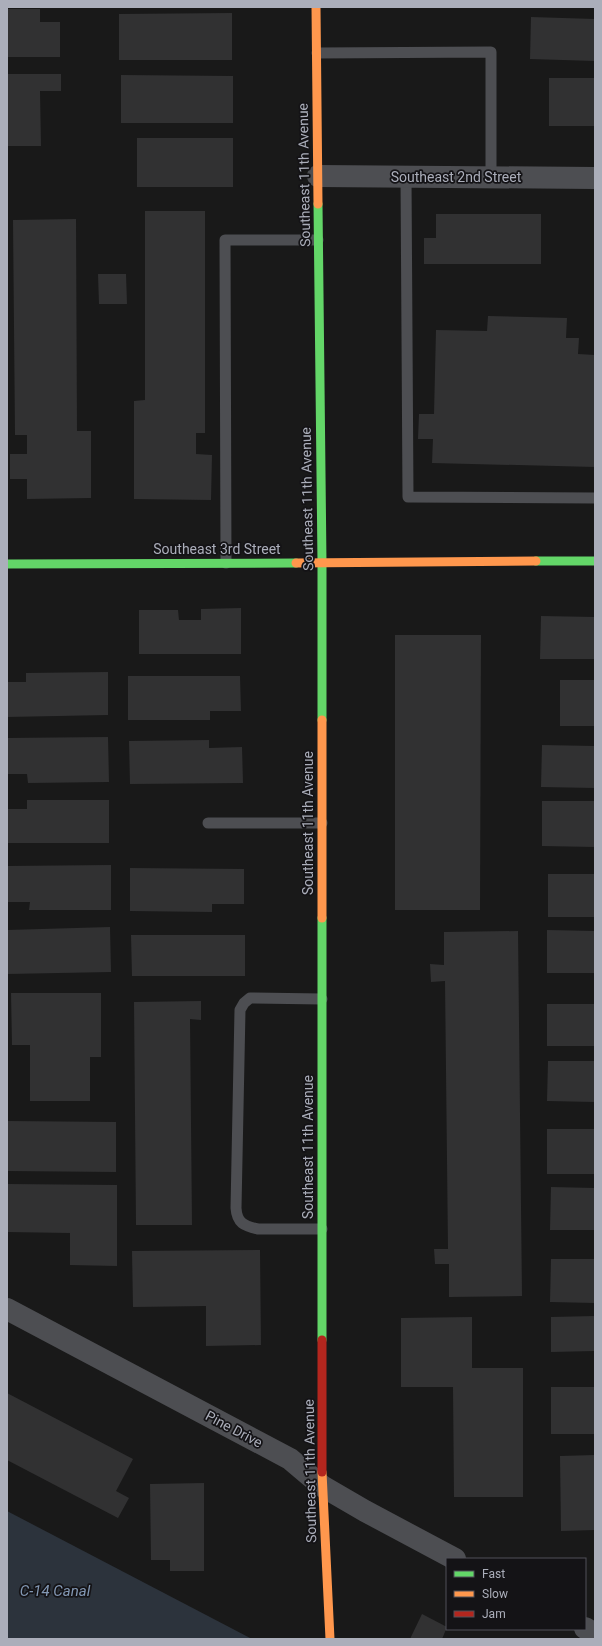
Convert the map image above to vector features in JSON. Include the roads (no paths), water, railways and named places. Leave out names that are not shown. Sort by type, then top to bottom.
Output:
[{"type":"street","name":"Southeast 11th Avenue","points":[[316,7],[322,563],[322,1486],[330,1639]]},
{"type":"street","name":"Southeast 2nd Street","points":[[318,176],[595,178]]},
{"type":"street","name":"Southeast 3rd Street","points":[[7,564],[595,561]]},
{"type":"street","name":"Pine Drive","points":[[7,1309],[290,1459],[322,1486],[365,1511],[453,1558]]},
{"type":"street","points":[[586,1629],[595,1634]]},
{"type":"lane","points":[[317,53],[491,52],[491,178]]},
{"type":"lane","points":[[406,177],[408,497],[595,498]]},
{"type":"lane","points":[[226,563],[225,240],[318,240]]},
{"type":"lane","points":[[7,550],[7,564]]},
{"type":"lane","points":[[208,823],[322,823]]},
{"type":"lane","points":[[322,999],[250,998],[244,1003],[240,1010],[236,1208],[237,1217],[241,1223],[248,1227],[322,1229]]},
{"type":"water","name":"C-14 Canal","points":[[7,1511],[252,1639],[7,1639]]}]
